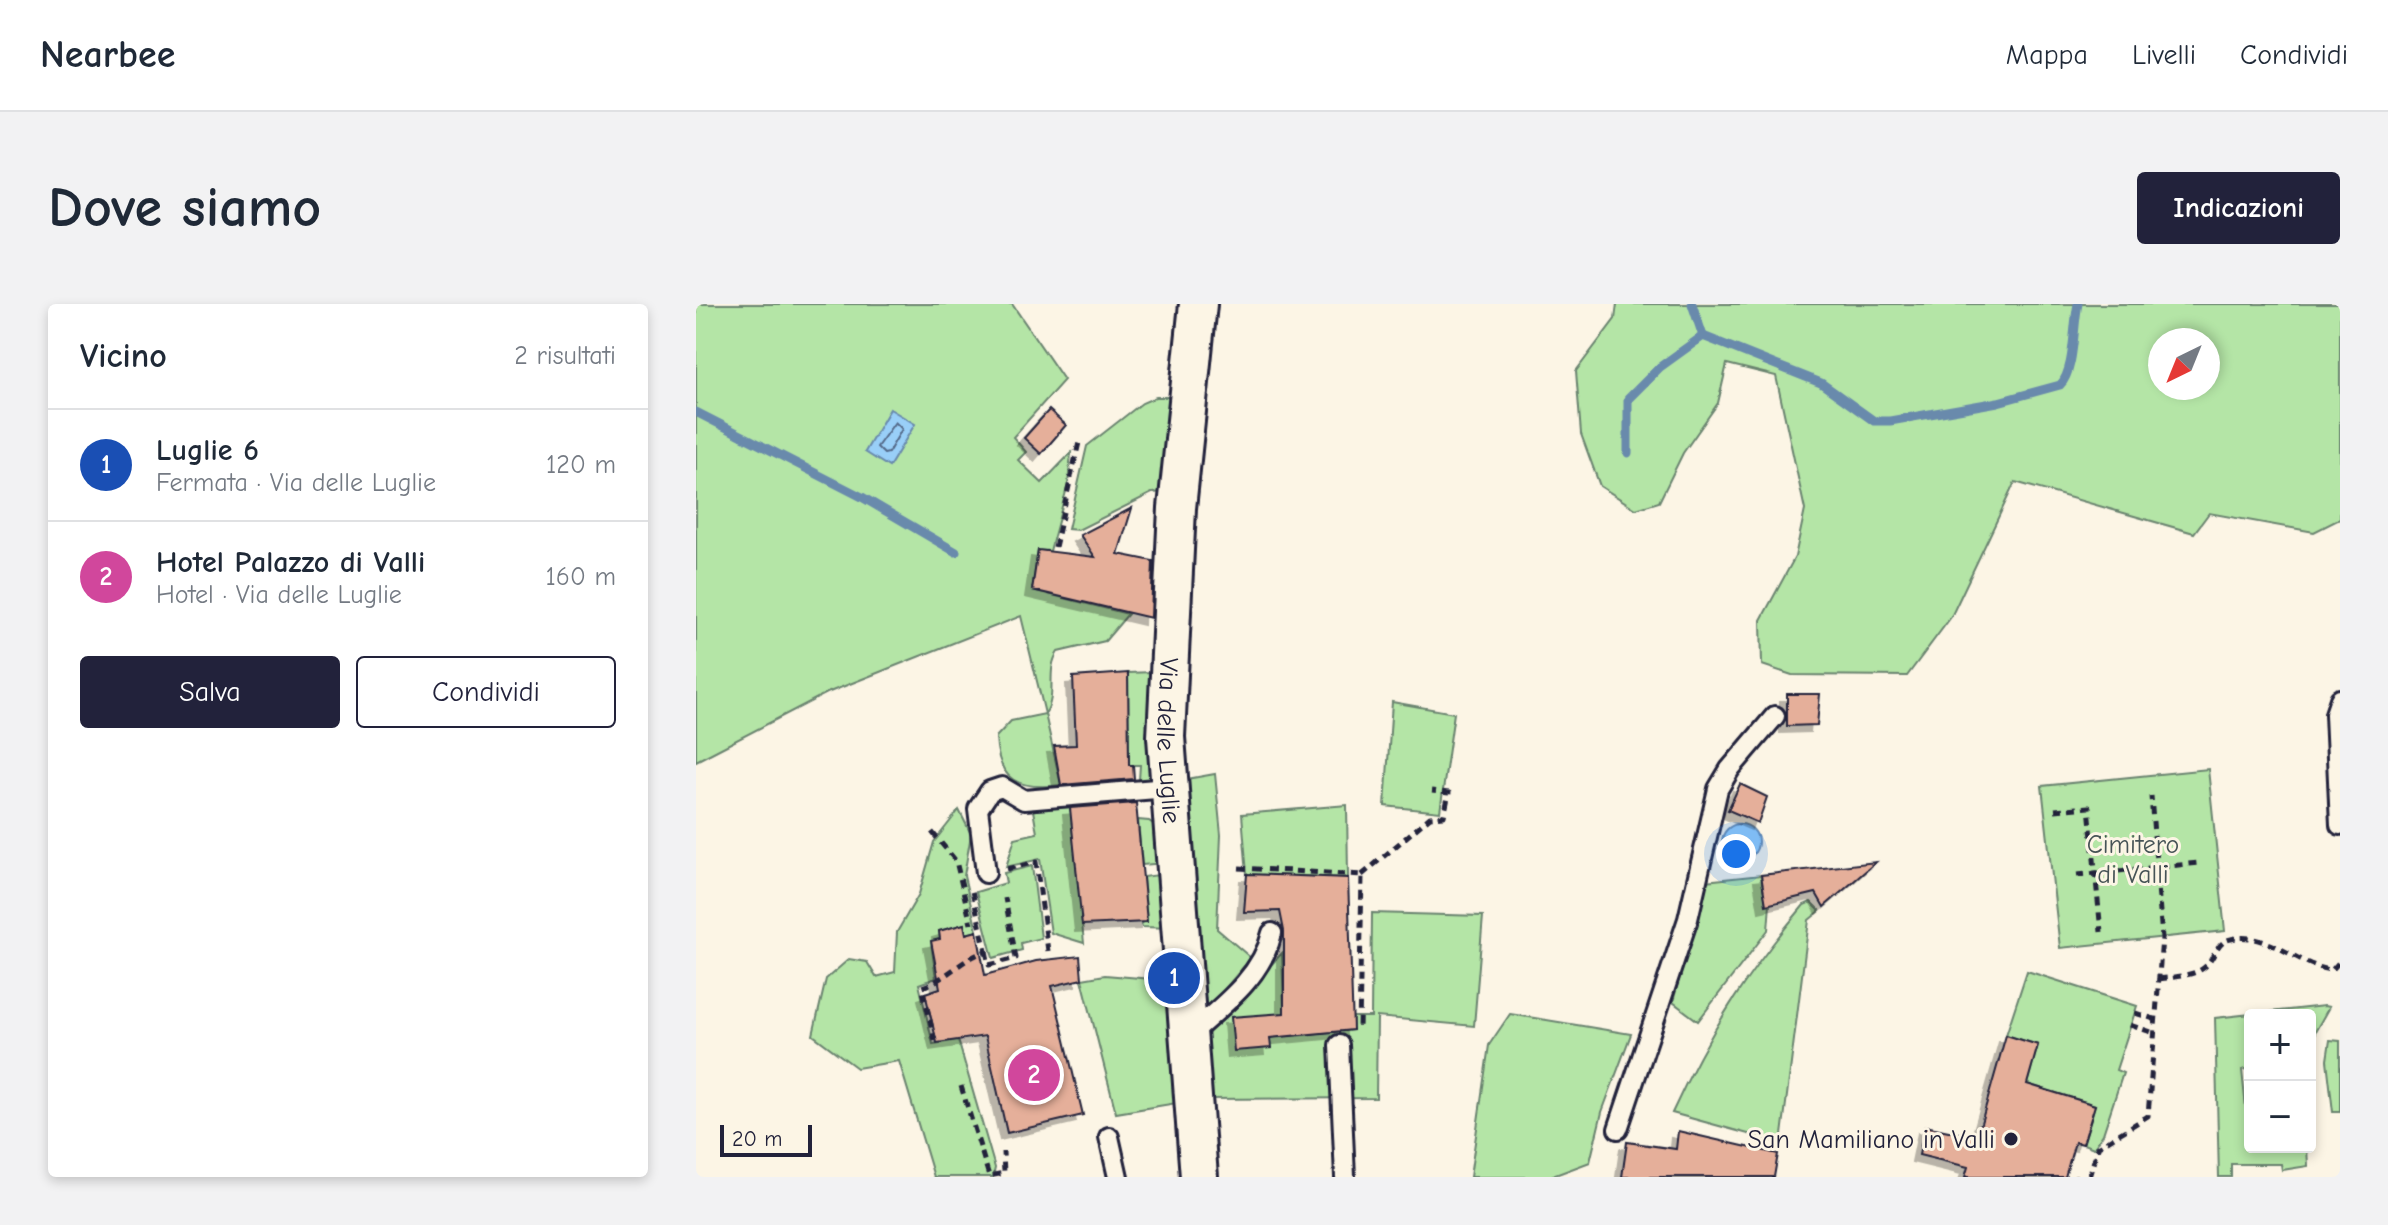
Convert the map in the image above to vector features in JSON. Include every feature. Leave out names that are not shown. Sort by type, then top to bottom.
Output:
[{"type":"street","name":"Via delle Luglie","points":[[1198,304],[1177,508],[1166,709],[1168,788],[1199,1177]]},
{"type":"lane","points":[[2340,699],[2335,714],[2340,825]]},
{"type":"lane","points":[[1618,1129],[1688,919],[1718,789],[1775,716]]},
{"type":"lane","points":[[986,873],[978,809],[990,791],[1002,787],[1024,800],[1168,788]]},
{"type":"lane","points":[[1189,1035],[1255,972],[1266,955],[1272,933]]},
{"type":"lane","points":[[1339,1045],[1345,1177]]},
{"type":"lane","points":[[1109,1137],[1118,1177]]},
{"type":"path","points":[[1055,547],[1080,438]]},
{"type":"path","points":[[1239,868],[1362,875],[1430,817],[1444,816],[1449,793],[1432,791]]},
{"type":"path","points":[[2089,1177],[2098,1147],[2148,1116],[2162,938],[2151,796]]},
{"type":"path","points":[[2055,810],[2089,807],[2101,932]]},
{"type":"path","points":[[932,832],[956,861],[971,924]]},
{"type":"path","points":[[1019,866],[1036,862],[1048,951]]},
{"type":"path","points":[[2077,875],[2199,863]]},
{"type":"path","points":[[1339,1045],[1358,1044],[1362,875]]},
{"type":"path","points":[[972,891],[989,965],[1016,958],[1005,898]]},
{"type":"path","points":[[2159,979],[2199,972],[2208,965],[2219,945],[2230,939],[2250,938],[2294,954],[2320,969],[2332,970],[2340,961]]},
{"type":"path","points":[[935,1041],[922,987],[943,980],[966,957],[986,951]]},
{"type":"path","points":[[2135,1013],[2154,1019]]},
{"type":"path","points":[[2130,1025],[2154,1033]]},
{"type":"path","points":[[961,1086],[989,1176],[1004,1173],[1003,1152]]},
{"type":"green space","points":[[696,304],[1012,304],[1064,380],[1013,437],[1026,452],[1018,460],[1042,483],[1071,453],[1068,484],[1050,551],[1038,550],[1032,590],[1128,614],[1105,641],[1058,652],[1052,667],[1051,699],[1045,714],[1021,616],[827,693],[696,761]]},
{"type":"green space","points":[[1617,304],[2340,304],[2340,519],[2314,532],[2209,513],[2194,533],[2015,482],[1951,617],[1907,676],[1792,675],[1762,665],[1761,620],[1795,557],[1805,510],[1776,376],[1727,364],[1718,403],[1683,453],[1659,502],[1636,509],[1600,486],[1581,434],[1576,371],[1615,319]]},
{"type":"green space","points":[[1156,397],[1172,397],[1164,492],[1152,493],[1078,530],[1068,529],[1087,446],[1142,403]]},
{"type":"green space","points":[[1152,672],[1155,779],[1139,780],[1140,765],[1129,765],[1128,673]]},
{"type":"green space","points":[[1392,702],[1454,713],[1440,812],[1385,806]]},
{"type":"green space","points":[[1045,714],[1061,785],[1023,784],[1006,773],[1001,764],[996,737],[1011,721]]},
{"type":"green space","name":"Cimitero di Valli","points":[[2208,769],[2225,931],[2060,948],[2042,786]]},
{"type":"green space","points":[[1215,774],[1221,835],[1217,929],[1251,958],[1200,1018],[1181,780]]},
{"type":"green space","points":[[1070,805],[1084,943],[1051,933],[1040,859],[1006,867],[1015,838],[1037,833],[1033,810]]},
{"type":"green space","points":[[1347,805],[1348,878],[1247,874],[1242,814]]},
{"type":"green space","points":[[959,810],[971,834],[964,876],[977,931],[966,934],[964,924],[939,931],[940,939],[931,942],[936,978],[919,984],[933,1044],[958,1040],[995,1168],[993,1177],[934,1177],[899,1061],[857,1068],[813,1035],[826,979],[849,959],[867,962],[876,977],[895,972],[897,932],[919,894],[934,842]]},
{"type":"green space","points":[[1138,820],[1149,821],[1161,830],[1165,863],[1142,865]]},
{"type":"green space","points":[[1032,866],[1041,938],[1021,943],[1022,950],[993,958],[976,892],[1006,883],[1004,873]]},
{"type":"green space","points":[[1166,874],[1172,928],[1142,927],[1141,922],[1147,921],[1143,877]]},
{"type":"green space","points":[[1761,875],[1766,904],[1770,904],[1768,930],[1698,1021],[1673,1002],[1705,881]]},
{"type":"green space","points":[[1811,902],[1820,911],[1809,920],[1781,1143],[1672,1113],[1730,1004],[1783,930],[1804,905]]},
{"type":"green space","points":[[1372,913],[1483,916],[1474,1026],[1377,1017],[1376,1098],[1204,1099],[1204,1038],[1282,953],[1285,1036],[1352,1030],[1353,1017],[1371,1017]]},
{"type":"green space","points":[[2027,971],[2137,1006],[2116,1070],[2123,1073],[2103,1134],[2094,1148],[2083,1144],[2095,1105],[2027,1084],[2038,1045],[2006,1035]]},
{"type":"green space","points":[[1105,975],[1175,981],[1183,1102],[1116,1113],[1082,979]]},
{"type":"green space","points":[[2329,1007],[2316,1030],[2316,1009],[2297,1009]]},
{"type":"green space","points":[[1510,1014],[1631,1034],[1602,1112],[1590,1162],[1550,1177],[1470,1177],[1489,1045]]},
{"type":"green space","points":[[2244,1015],[2244,1153],[2307,1153],[2308,1166],[2282,1170],[2281,1164],[2231,1164],[2231,1177],[2219,1177],[2215,1018]]},
{"type":"green space","points":[[2330,1040],[2340,1041],[2340,1112],[2333,1112],[2327,1060]]},
{"type":"water","points":[[890,409],[915,424],[889,467],[865,452]]},
{"type":"water","points":[[1740,824],[1753,829],[1758,842],[1753,855],[1740,860],[1727,855],[1722,842],[1727,829]]},
{"type":"building","points":[[1049,410],[1066,425],[1041,454],[1024,438]]},
{"type":"building","points":[[1132,508],[1118,554],[1153,561],[1151,618],[1032,590],[1038,550],[1095,557],[1080,535]]},
{"type":"building","points":[[1128,673],[1129,765],[1133,765],[1134,779],[1061,785],[1054,746],[1076,745],[1073,677]]},
{"type":"building","points":[[1787,694],[1820,694],[1817,725],[1787,726]]},
{"type":"building","points":[[1740,784],[1767,797],[1758,823],[1728,810]]},
{"type":"building","points":[[1136,803],[1147,922],[1082,925],[1070,808]]},
{"type":"building","points":[[1876,862],[1824,907],[1816,893],[1766,905],[1761,875]]},
{"type":"building","points":[[1247,874],[1348,878],[1353,1030],[1270,1038],[1271,1048],[1234,1051],[1231,1017],[1284,1013],[1284,931],[1280,911],[1244,912]]},
{"type":"building","points":[[964,924],[966,934],[977,931],[985,975],[1036,961],[1080,956],[1082,979],[1052,986],[1083,1115],[1007,1133],[985,1036],[937,1043],[925,993],[940,988],[931,941],[940,939],[939,931]]},
{"type":"building","points":[[2006,1035],[2038,1045],[2027,1084],[2095,1105],[2083,1144],[2075,1142],[2065,1177],[1965,1177],[1968,1167],[1919,1155],[1925,1126],[1977,1137]]},
{"type":"building","points":[[1678,1131],[1778,1154],[1774,1177],[1622,1177],[1627,1142],[1676,1149]]},
{"type":"waterway","points":[[1692,304],[1703,336]]},
{"type":"waterway","points":[[1628,453],[1628,399],[1660,367],[1703,336],[1821,383],[1874,421],[1890,421],[1998,402],[2060,385],[2071,359],[2078,304]]},
{"type":"waterway","points":[[696,412],[862,497],[956,552]]},
{"type":"place","name":"Luglie 6","points":[[1174,978]]},
{"type":"place","name":"Hotel Palazzo di Valli","points":[[1034,1075]]},
{"type":"place","name":"San Mamiliano in Valli","points":[[2011,1139]]}]
